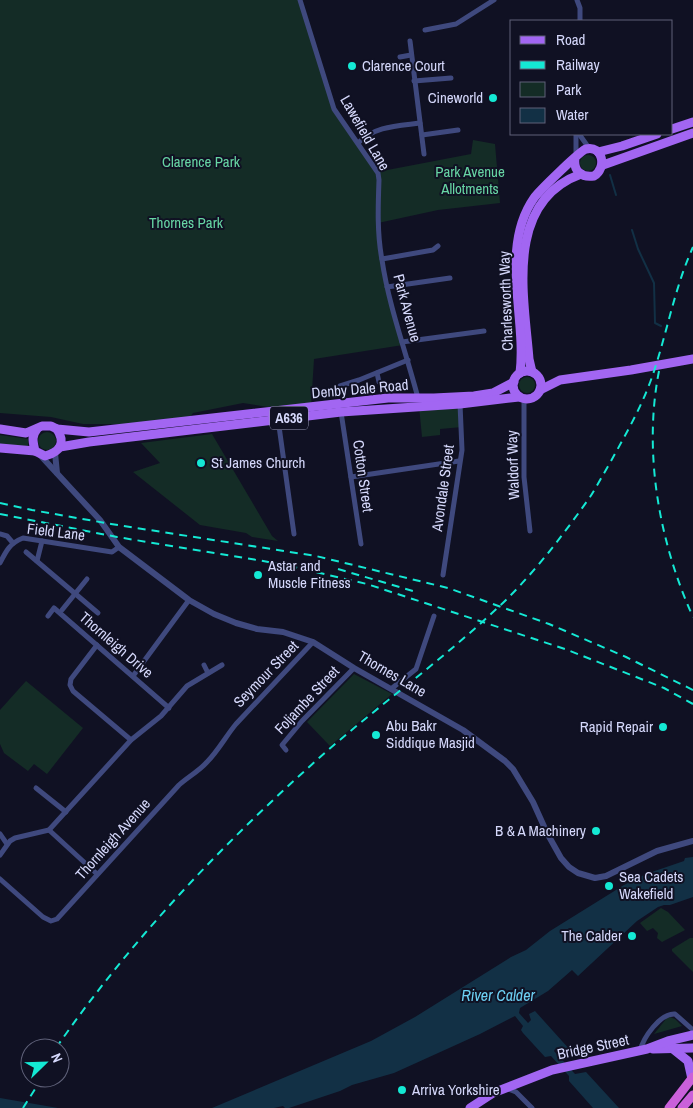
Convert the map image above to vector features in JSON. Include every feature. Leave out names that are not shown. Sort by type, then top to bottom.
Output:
[{"type":"highway","points":[[672,1104],[692,1078]]},
{"type":"highway","points":[[686,1106],[693,1096]]},
{"type":"main road","points":[[673,129],[693,122]]},
{"type":"main road","points":[[602,164],[693,133]]},
{"type":"main road","points":[[593,150],[601,155],[602,164],[600,172],[594,176],[587,177],[581,174],[575,167],[576,157],[580,151],[622,146],[654,135]]},
{"type":"main road","name":"Charlesworth Way","points":[[520,373],[522,352],[516,263],[521,228],[533,200],[543,187],[576,157]]},
{"type":"main road","name":"Charlesworth Way","points":[[535,374],[529,359],[523,274],[527,235],[530,224],[548,195],[571,178],[581,174]]},
{"type":"main road","name":"A636","points":[[522,398],[534,397],[540,390],[560,380],[693,359]]},
{"type":"main road","name":"A636","points":[[514,382],[520,373],[524,372],[560,380]]},
{"type":"main road","points":[[535,374],[541,383],[540,390]]},
{"type":"main road","points":[[514,382],[514,390],[522,398]]},
{"type":"main road","name":"Denby Dale Road","points":[[57,429],[88,432],[388,398],[474,396],[493,393],[514,382]]},
{"type":"main road","name":"Denby Dale Road","points":[[58,450],[89,442],[278,419],[341,412],[522,398]]},
{"type":"main road","name":"A636","points":[[0,429],[26,433],[42,426],[51,426],[57,429]]},
{"type":"main road","points":[[37,452],[32,439],[38,429]]},
{"type":"main road","points":[[57,429],[61,439],[58,450]]},
{"type":"main road","name":"A636","points":[[0,448],[37,452],[45,456],[58,450]]},
{"type":"main road","name":"Bridge Street","points":[[644,1050],[668,1040],[693,1035]]},
{"type":"main road","name":"Bridge Street","points":[[470,1108],[494,1093],[552,1070],[644,1050],[693,1048]]},
{"type":"main road","points":[[673,1049],[688,1061],[692,1078]]},
{"type":"street","name":"Lawefield Lane","points":[[300,0],[334,109],[378,172],[378,223]]},
{"type":"street","points":[[425,30],[456,24],[494,0]]},
{"type":"street","points":[[577,0],[580,8],[580,20]]},
{"type":"street","points":[[410,41],[424,154]]},
{"type":"street","points":[[400,57],[412,55]]},
{"type":"street","points":[[414,81],[451,78]]},
{"type":"street","points":[[358,143],[363,137],[380,129],[420,123]]},
{"type":"street","points":[[422,135],[458,130]]},
{"type":"street","points":[[576,157],[578,135]]},
{"type":"street","points":[[579,135],[593,150]]},
{"type":"street","name":"Park Avenue","points":[[378,223],[387,287],[418,398]]},
{"type":"street","points":[[382,259],[433,250],[438,246]]},
{"type":"street","points":[[387,287],[450,278]]},
{"type":"street","points":[[402,342],[484,331]]},
{"type":"street","points":[[343,378],[343,385],[408,360]]},
{"type":"street","points":[[356,373],[359,380]]},
{"type":"street","points":[[377,373],[379,382]]},
{"type":"street","name":"Waldorf Way","points":[[522,398],[524,477],[530,531]]},
{"type":"street","name":"Avondale Street","points":[[442,575],[463,440],[460,404]]},
{"type":"street","name":"Cotton Street","points":[[341,412],[361,544]]},
{"type":"street","points":[[278,419],[294,534]]},
{"type":"street","points":[[57,473],[58,450]]},
{"type":"street","name":"Thornes Lane","points":[[37,452],[108,529],[119,547],[189,600],[236,623],[257,629],[283,632],[314,642],[354,668],[463,730],[513,769],[533,802],[561,858],[578,873],[595,878],[606,876],[657,851],[693,842]]},
{"type":"street","points":[[351,477],[459,461]]},
{"type":"street","points":[[0,534],[7,536],[13,543]]},
{"type":"street","name":"Field Lane","points":[[0,563],[8,548],[23,538],[112,552],[119,547]]},
{"type":"street","points":[[37,561],[42,541]]},
{"type":"street","points":[[26,552],[98,613]]},
{"type":"street","points":[[62,610],[87,579]]},
{"type":"street","points":[[133,676],[189,600]]},
{"type":"street","name":"Thornleigh Drive","points":[[48,616],[54,608],[169,708]]},
{"type":"street","points":[[390,689],[416,669],[434,616]]},
{"type":"street","name":"Seymour Street","points":[[236,724],[314,642]]},
{"type":"street","points":[[97,645],[71,679],[70,685],[73,691],[131,740]]},
{"type":"street","points":[[204,665],[208,674]]},
{"type":"street","points":[[0,855],[7,844],[15,838],[49,830],[131,740],[143,732],[169,708],[187,686],[222,665]]},
{"type":"street","name":"Foljambe Street","points":[[286,750],[282,746],[302,721],[354,668]]},
{"type":"street","name":"Thornleigh Avenue","points":[[0,879],[43,917],[50,921],[60,916],[179,785],[212,757],[236,724]]},
{"type":"street","points":[[36,788],[66,812]]},
{"type":"street","points":[[49,830],[97,874]]},
{"type":"street","points":[[0,834],[7,844]]},
{"type":"street","name":"Bridge Street","points":[[644,1050],[642,1043],[650,1030],[662,1018],[671,1013],[693,1030]]},
{"type":"street","points":[[521,1081],[521,1097]]},
{"type":"street","points":[[506,1088],[521,1097],[532,1108]]},
{"type":"street","points":[[672,1104],[686,1095],[693,1096]]},
{"type":"green space","name":"Thornes Park","points":[[0,0],[300,0],[334,109],[377,172],[471,154],[473,140],[495,144],[500,203],[438,210],[378,223],[382,259],[403,345],[314,359],[311,407],[268,407],[243,403],[193,413],[186,422],[120,429],[119,424],[83,424],[51,417],[0,413]]},
{"type":"green space","points":[[585,155],[591,155],[596,160],[594,169],[585,171],[580,166],[580,160]]},
{"type":"green space","points":[[527,377],[535,385],[527,393],[519,385]]},
{"type":"green space","points":[[460,404],[462,427],[440,429],[440,435],[422,437],[419,406]]},
{"type":"green space","points":[[47,432],[53,435],[56,441],[53,447],[47,450],[41,447],[38,441],[41,435]]},
{"type":"green space","points":[[212,434],[272,536],[278,541],[200,525],[133,472],[160,463],[141,443]]},
{"type":"green space","points":[[0,435],[28,439],[28,446],[0,445]]},
{"type":"green space","points":[[354,674],[392,694],[330,746],[307,722]]},
{"type":"green space","points":[[26,681],[83,728],[47,774],[34,764],[28,771],[4,753],[0,744],[0,710]]},
{"type":"green space","points":[[661,908],[668,912],[685,930],[662,942],[657,938],[658,933],[653,928],[647,931],[640,923]]},
{"type":"green space","points":[[693,938],[693,972],[672,951],[672,949]]},
{"type":"green space","points":[[670,1017],[682,1026],[654,1034],[666,1019]]},
{"type":"water","name":"River Calder","points":[[693,857],[693,897],[658,907],[637,921],[578,976],[572,970],[548,991],[520,1008],[519,1013],[528,1023],[531,1020],[529,1014],[535,1011],[571,1051],[565,1056],[558,1050],[555,1049],[554,1051],[575,1074],[586,1072],[619,1108],[593,1108],[569,1081],[569,1076],[551,1056],[545,1057],[523,1033],[521,1030],[523,1026],[515,1016],[394,1073],[352,1085],[340,1091],[289,1108],[283,1106],[274,1108],[212,1108],[371,1041],[415,1017],[511,957],[526,950],[550,931],[624,885],[646,874],[684,861],[685,858]]},
{"type":"water","points":[[0,1098],[58,1108],[0,1108]]},
{"type":"waterway","points":[[610,175],[616,195]]},
{"type":"waterway","points":[[632,230],[638,249],[654,283],[655,323],[661,326]]},
{"type":"railway","points":[[63,1038],[117,967],[182,891],[217,855],[327,751],[492,613],[532,573],[556,543],[593,493],[639,409],[652,377],[686,263],[693,247]]},
{"type":"railway","points":[[659,371],[654,402],[653,433],[657,496],[671,558],[693,617]]},
{"type":"railway","points":[[0,503],[111,524],[316,556],[448,588],[549,624],[626,657],[693,690]]},
{"type":"railway","points":[[0,514],[117,537],[281,564],[367,584],[565,649],[664,688],[693,704]]},
{"type":"railway","points":[[338,569],[413,591]]},
{"type":"railway","points":[[23,1108],[36,1088]]},
{"type":"place","name":"Clarence Court","points":[[352,66]]},
{"type":"place","name":"Cineworld","points":[[493,98]]},
{"type":"place","name":"St James Church","points":[[201,463]]},
{"type":"place","name":"Astar and Muscle Fitness","points":[[258,575]]},
{"type":"place","name":"Rapid Repair","points":[[663,727]]},
{"type":"place","name":"Abu Bakr Siddique Masjid","points":[[376,735]]},
{"type":"place","name":"B & A Machinery","points":[[596,831]]},
{"type":"place","name":"Sea Cadets Wakefield","points":[[609,886]]},
{"type":"place","name":"The Calder","points":[[632,936]]},
{"type":"place","name":"Arriva Yorkshire","points":[[402,1090]]},
{"type":"park label","name":"Clarence Park","points":[[201,162]]},
{"type":"park label","name":"Park Avenue Allotments","points":[[470,180]]}]
